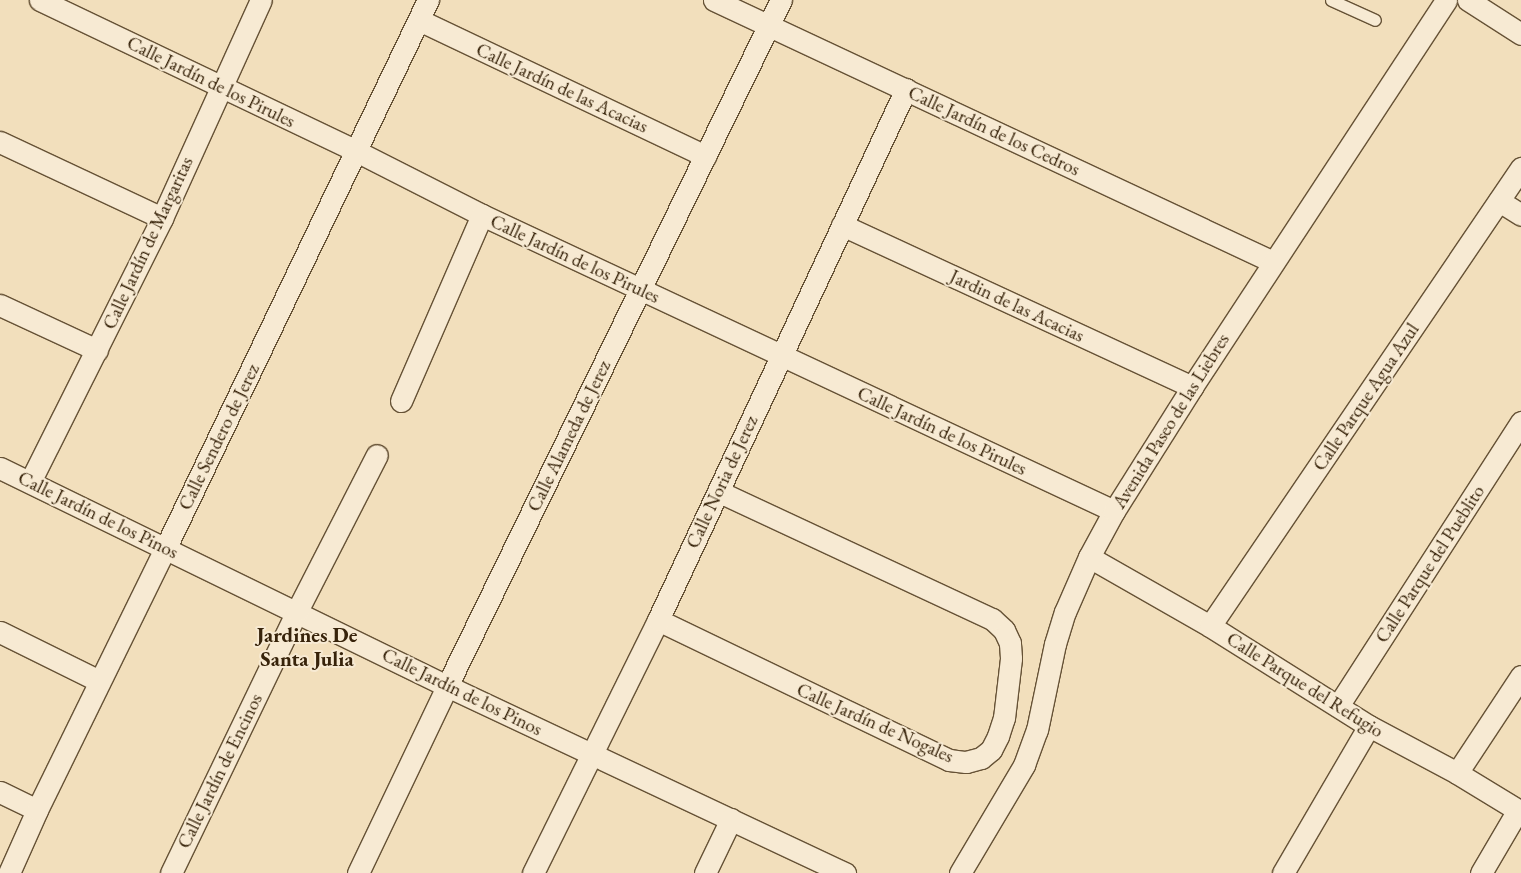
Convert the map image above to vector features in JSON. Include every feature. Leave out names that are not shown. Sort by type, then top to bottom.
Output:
[{"type":"street","name":"Calle Jardín de los Pirules","points":[[40,0],[356,151],[482,215],[1114,511]]},
{"type":"street","name":"Calle Jardín de Margaritas","points":[[30,482],[162,218],[261,0]]},
{"type":"street","name":"Calle Sendero de Jerez","points":[[10,873],[37,810],[166,547],[428,0]]},
{"type":"street","name":"Calle Jardín de los Cedros","points":[[714,0],[1273,262]]},
{"type":"street","name":"Calle Alameda de Jerez","points":[[358,873],[781,0]]},
{"type":"street","name":"Avenida Paseo de las Liebres","points":[[960,873],[1024,764],[1037,730],[1060,628],[1089,557],[1114,511],[1192,386],[1446,0]]},
{"type":"street","points":[[1468,0],[1521,34]]},
{"type":"street","name":"Calle Jardín de las Acacias","points":[[419,20],[705,156]]},
{"type":"street","name":"Calle Noria de Jerez","points":[[533,873],[658,620],[906,89]]},
{"type":"street","points":[[0,142],[162,218]]},
{"type":"street","name":"Calle Parque Agua Azul","points":[[1210,626],[1521,168]]},
{"type":"street","points":[[1499,201],[1521,215]]},
{"type":"street","points":[[401,401],[482,215]]},
{"type":"street","name":"Jardin de las Acacias","points":[[842,225],[1192,386]]},
{"type":"street","points":[[0,305],[97,350]]},
{"type":"street","name":"Calle Parque del Pueblito","points":[[1338,706],[1521,422]]},
{"type":"street","name":"Calle Jardín de Encinos","points":[[171,873],[297,611],[376,455]]},
{"type":"street","name":"Calle Jardín de los Pinos","points":[[0,468],[166,547],[447,686],[846,873]]},
{"type":"street","name":"Calle Jardín de Nogales","points":[[658,620],[949,760],[966,762],[981,758],[991,750],[998,736],[1004,718],[1011,658],[1010,643],[1004,630],[992,619],[718,491]]},
{"type":"street","name":"Calle Parque del Refugio","points":[[1089,557],[1210,626],[1369,726],[1457,773],[1519,811]]},
{"type":"street","points":[[0,632],[99,681]]},
{"type":"street","points":[[1457,773],[1521,676]]},
{"type":"street","points":[[1283,873],[1369,726]]},
{"type":"street","points":[[0,792],[37,810]]},
{"type":"street","points":[[1481,873],[1519,811]]},
{"type":"street","points":[[705,873],[731,819]]},
{"type":"lane","points":[[1331,0],[1375,20]]},
{"type":"district","name":"Jardines De Santa Julia","points":[[307,647]]}]
